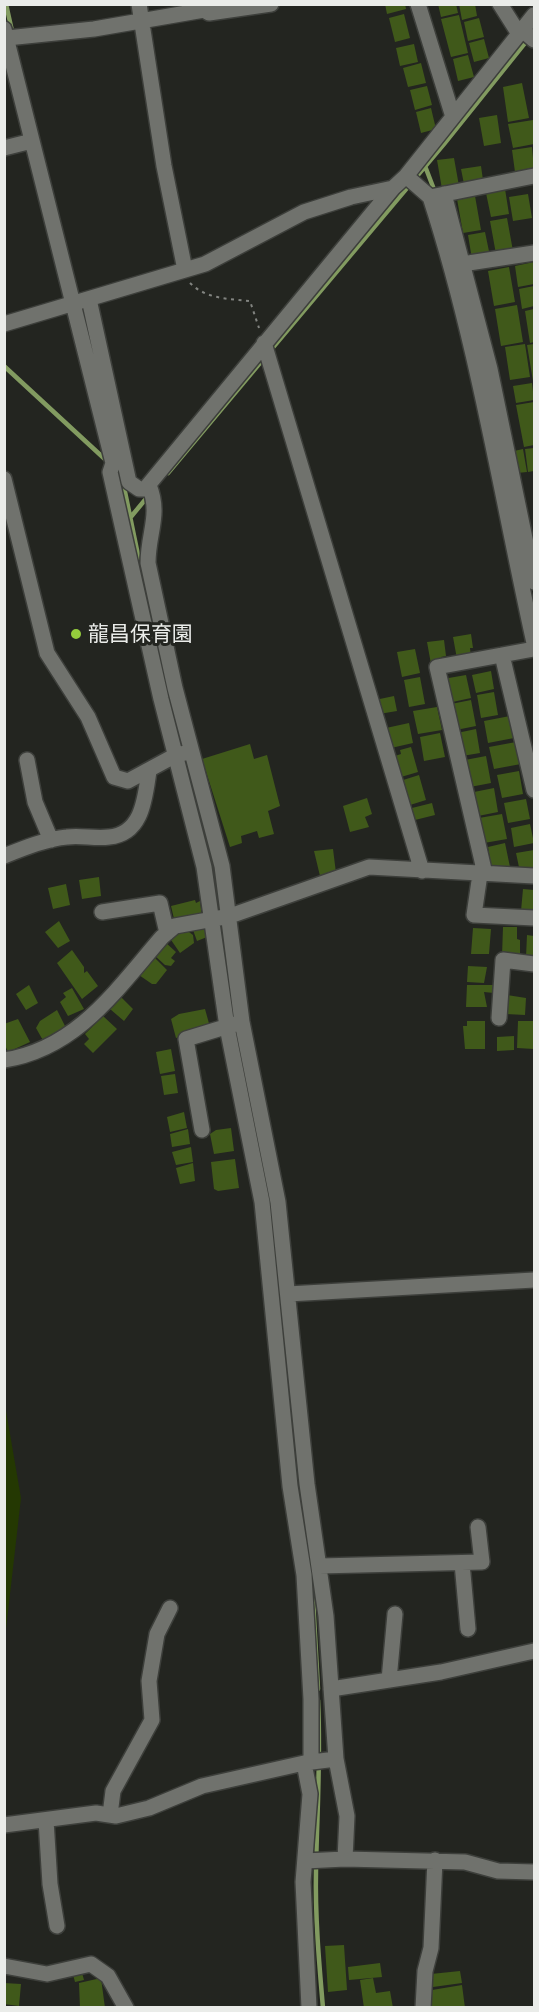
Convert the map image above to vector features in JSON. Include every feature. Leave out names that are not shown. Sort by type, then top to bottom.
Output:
[{"type":"street","points":[[139,4],[183,271]]},
{"type":"street","points":[[271,4],[209,13],[204,10],[143,21],[6,33],[32,141],[80,301],[183,753],[222,867],[221,918],[234,1025],[288,1294],[303,1449],[319,1566],[331,1689],[319,1761],[310,1794],[312,1860],[303,1882],[309,2007]]},
{"type":"street","points":[[418,4],[453,117]]},
{"type":"street","points":[[500,4],[525,34]]},
{"type":"street","points":[[4,324],[205,264],[304,212],[351,197],[393,188],[410,180],[453,117],[525,34],[534,15]]},
{"type":"street","points":[[4,148],[32,141]]},
{"type":"street","points":[[410,180],[437,195],[534,176]]},
{"type":"street","points":[[183,753],[148,563],[148,542],[156,510],[151,490],[155,474],[266,350],[393,188]]},
{"type":"street","points":[[437,195],[462,264],[528,520],[534,582]]},
{"type":"street","points":[[437,195],[483,396],[496,468],[534,643]]},
{"type":"street","points":[[462,264],[534,253]]},
{"type":"street","points":[[80,301],[112,465],[122,484],[151,490]]},
{"type":"street","points":[[266,350],[422,871]]},
{"type":"street","points":[[4,479],[9,525],[47,653],[88,717],[114,777],[128,781],[183,753]]},
{"type":"street","points":[[534,650],[436,667],[483,874],[474,915],[534,918]]},
{"type":"street","points":[[502,655],[534,790]]},
{"type":"street","points":[[27,760],[36,802],[51,840]]},
{"type":"street","points":[[4,856],[51,840],[68,837],[111,837],[127,831],[139,818],[144,806],[149,771]]},
{"type":"street","points":[[4,1060],[44,1050],[89,1021],[175,926],[221,918],[369,867],[534,876]]},
{"type":"street","points":[[102,912],[160,903],[167,933]]},
{"type":"street","points":[[499,1018],[503,960],[534,964]]},
{"type":"street","points":[[202,1130],[186,1039],[234,1025]]},
{"type":"street","points":[[270,1202],[290,1486],[304,1575],[311,1699],[319,1761],[347,1816],[345,1858]]},
{"type":"street","points":[[288,1294],[534,1280]]},
{"type":"street","points":[[319,1566],[482,1562],[478,1527]]},
{"type":"street","points":[[462,1563],[468,1629]]},
{"type":"street","points":[[110,1815],[113,1791],[152,1720],[149,1681],[157,1634],[170,1608]]},
{"type":"street","points":[[389,1680],[395,1614]]},
{"type":"street","points":[[331,1689],[389,1680],[534,1651]]},
{"type":"street","points":[[4,1825],[96,1813],[116,1816],[149,1808],[202,1786],[319,1761]]},
{"type":"street","points":[[46,1820],[50,1884],[57,1926]]},
{"type":"street","points":[[312,1860],[345,1858],[435,1860],[465,1862],[498,1870],[534,1872]]},
{"type":"street","points":[[423,2007],[425,1971],[430,1948],[435,1860]]},
{"type":"street","points":[[4,1966],[47,1974],[91,1964],[108,1977],[126,2007]]},
{"type":"path","points":[[183,271],[197,290],[212,296],[250,301],[266,350]]},
{"type":"green space","points":[[4,1399],[21,1498],[5,1638],[4,1638]]},
{"type":"building","points":[[385,4],[405,4],[406,9],[387,14]]},
{"type":"building","points":[[438,4],[456,4],[458,13],[441,17]]},
{"type":"building","points":[[459,4],[475,4],[477,16],[462,20]]},
{"type":"building","points":[[404,14],[410,38],[395,42],[389,18]]},
{"type":"building","points":[[459,15],[468,53],[451,57],[441,19]]},
{"type":"building","points":[[479,18],[484,37],[468,41],[464,22]]},
{"type":"building","points":[[484,39],[489,58],[474,62],[469,43]]},
{"type":"building","points":[[414,44],[418,62],[400,66],[396,48]]},
{"type":"building","points":[[468,55],[474,77],[458,81],[453,59]]},
{"type":"building","points":[[421,63],[426,83],[408,87],[403,68]]},
{"type":"building","points":[[522,83],[529,118],[508,122],[503,87]]},
{"type":"building","points":[[427,86],[432,105],[415,110],[410,90]]},
{"type":"building","points":[[431,108],[436,129],[421,133],[416,112]]},
{"type":"building","points":[[497,115],[501,143],[484,146],[479,118]]},
{"type":"building","points":[[533,120],[534,144],[513,148],[508,124]]},
{"type":"building","points":[[532,147],[534,169],[515,172],[512,150]]},
{"type":"building","points":[[454,158],[459,186],[442,189],[437,160]]},
{"type":"building","points":[[481,166],[483,180],[464,184],[461,169]]},
{"type":"building","points":[[505,189],[509,214],[491,217],[486,193]]},
{"type":"building","points":[[528,194],[532,218],[513,221],[509,197]]},
{"type":"building","points":[[475,196],[481,230],[463,233],[457,199]]},
{"type":"building","points":[[507,218],[513,251],[496,254],[490,221]]},
{"type":"building","points":[[485,232],[490,256],[472,259],[468,235]]},
{"type":"building","points":[[534,262],[534,284],[518,287],[515,266]]},
{"type":"building","points":[[509,267],[515,302],[494,306],[488,271]]},
{"type":"building","points":[[534,286],[534,306],[522,309],[519,289]]},
{"type":"building","points":[[517,305],[523,342],[501,346],[495,309]]},
{"type":"building","points":[[534,309],[534,342],[530,343],[525,311]]},
{"type":"building","points":[[525,344],[530,377],[510,380],[505,347]]},
{"type":"building","points":[[534,344],[534,381],[533,381],[527,345]]},
{"type":"building","points":[[532,383],[534,400],[516,403],[513,386]]},
{"type":"building","points":[[534,402],[534,445],[524,447],[516,405]]},
{"type":"building","points":[[534,448],[534,471],[528,472],[525,449]]},
{"type":"building","points":[[523,449],[527,472],[517,473],[514,451]]},
{"type":"building","points":[[471,634],[473,648],[470,648],[471,657],[457,659],[453,637]]},
{"type":"building","points":[[444,640],[446,656],[441,657],[441,662],[431,664],[427,642]]},
{"type":"building","points":[[415,649],[420,673],[402,677],[397,652]]},
{"type":"building","points":[[491,671],[494,689],[476,693],[472,675]]},
{"type":"building","points":[[466,675],[471,698],[448,703],[443,679]]},
{"type":"building","points":[[420,677],[425,704],[409,707],[404,680]]},
{"type":"building","points":[[494,692],[498,715],[481,718],[477,695]]},
{"type":"building","points":[[394,696],[397,711],[379,714],[375,700]]},
{"type":"building","points":[[471,700],[476,726],[456,730],[451,704]]},
{"type":"building","points":[[437,707],[442,730],[418,734],[413,711]]},
{"type":"building","points":[[510,716],[514,738],[488,743],[484,721]]},
{"type":"building","points":[[409,723],[413,743],[391,748],[386,728]]},
{"type":"building","points":[[476,729],[480,753],[462,756],[457,733]]},
{"type":"building","points":[[440,733],[445,757],[424,761],[420,737]]},
{"type":"building","points":[[516,742],[521,764],[494,769],[489,747]]},
{"type":"building","points":[[250,744],[254,759],[267,755],[280,806],[268,811],[274,834],[259,838],[257,831],[241,836],[242,843],[230,847],[202,759]]},
{"type":"building","points":[[411,747],[418,772],[401,777],[395,756],[401,754],[400,750]]},
{"type":"building","points":[[486,756],[491,783],[470,787],[465,760]]},
{"type":"building","points":[[519,771],[523,794],[502,798],[497,775]]},
{"type":"building","points":[[419,775],[426,800],[410,805],[400,781]]},
{"type":"building","points":[[494,788],[498,812],[478,816],[474,792]]},
{"type":"building","points":[[367,798],[372,814],[365,817],[369,827],[350,832],[343,806]]},
{"type":"building","points":[[526,799],[530,819],[508,823],[504,803]]},
{"type":"building","points":[[432,803],[435,815],[415,820],[412,808]]},
{"type":"building","points":[[502,814],[507,839],[484,843],[479,818]]},
{"type":"building","points":[[530,824],[534,843],[514,847],[511,828]]},
{"type":"building","points":[[505,843],[510,867],[492,871],[488,847]]},
{"type":"building","points":[[333,849],[336,873],[320,876],[314,851]]},
{"type":"building","points":[[534,850],[534,870],[520,872],[516,853]]},
{"type":"building","points":[[99,877],[101,896],[82,899],[79,880]]},
{"type":"building","points":[[66,884],[70,905],[53,909],[48,888]]},
{"type":"building","points":[[523,889],[534,890],[534,912],[521,911]]},
{"type":"building","points":[[195,900],[196,903],[200,901],[202,916],[175,923],[171,906]]},
{"type":"building","points":[[59,921],[70,941],[58,948],[45,932]]},
{"type":"building","points":[[210,924],[212,935],[197,941],[193,930]]},
{"type":"building","points":[[503,927],[517,927],[520,957],[502,956]]},
{"type":"building","points":[[473,928],[491,929],[489,954],[471,954]]},
{"type":"building","points":[[185,929],[193,935],[194,943],[180,953],[169,937]]},
{"type":"building","points":[[527,935],[534,936],[534,958],[526,957]]},
{"type":"building","points":[[165,942],[176,952],[171,958],[175,961],[171,966],[165,965],[154,955]]},
{"type":"building","points":[[72,950],[84,967],[84,973],[87,971],[98,986],[82,999],[57,963]]},
{"type":"building","points":[[154,957],[167,970],[156,984],[152,984],[136,973]]},
{"type":"building","points":[[468,966],[487,967],[484,983],[467,982]]},
{"type":"building","points":[[29,985],[38,1003],[26,1010],[16,994]]},
{"type":"building","points":[[467,985],[494,985],[494,993],[484,992],[487,1007],[466,1007]]},
{"type":"building","points":[[72,988],[84,1009],[68,1016],[60,1002],[66,997],[63,993]]},
{"type":"building","points":[[507,995],[526,998],[525,1015],[506,1014]]},
{"type":"building","points":[[120,996],[133,1009],[124,1021],[110,1009]]},
{"type":"building","points":[[205,1009],[210,1027],[176,1038],[171,1019],[179,1014]]},
{"type":"building","points":[[57,1010],[67,1030],[45,1044],[36,1028],[40,1021]]},
{"type":"building","points":[[103,1016],[117,1029],[93,1053],[84,1044],[89,1039],[85,1034]]},
{"type":"building","points":[[18,1019],[30,1042],[8,1052],[4,1043],[4,1024]]},
{"type":"building","points":[[467,1021],[485,1021],[485,1049],[465,1049],[463,1026],[467,1026]]},
{"type":"building","points":[[518,1021],[534,1021],[534,1049],[517,1048]]},
{"type":"building","points":[[514,1036],[514,1050],[497,1051],[497,1037]]},
{"type":"building","points":[[171,1049],[175,1071],[160,1074],[156,1052]]},
{"type":"building","points":[[175,1074],[178,1093],[164,1095],[161,1076]]},
{"type":"building","points":[[184,1112],[187,1128],[170,1132],[167,1117]]},
{"type":"building","points":[[231,1128],[234,1151],[214,1154],[210,1134],[216,1130]]},
{"type":"building","points":[[188,1129],[190,1144],[172,1147],[170,1134]]},
{"type":"building","points":[[191,1147],[193,1162],[176,1165],[172,1152]]},
{"type":"building","points":[[235,1159],[239,1188],[218,1191],[214,1189],[211,1162]]},
{"type":"building","points":[[193,1163],[195,1181],[180,1184],[176,1168]]},
{"type":"building","points":[[344,1945],[347,1990],[328,1992],[325,1946]]},
{"type":"building","points":[[380,1963],[382,1977],[349,1980],[348,1967]]},
{"type":"building","points":[[81,1969],[84,1980],[75,1982],[72,1971]]},
{"type":"building","points":[[460,1971],[462,1983],[433,1987],[431,1974]]},
{"type":"building","points":[[101,1978],[105,2008],[80,2008],[79,1983]]},
{"type":"building","points":[[373,1978],[376,1993],[390,1991],[393,2008],[364,2008],[360,1980]]},
{"type":"building","points":[[4,1983],[21,1984],[19,2006],[4,2004]]},
{"type":"building","points":[[462,1985],[465,2008],[428,2008],[426,1991]]},
{"type":"waterway","points":[[6,4],[12,31]]},
{"type":"waterway","points":[[270,351],[444,144],[529,38]]},
{"type":"waterway","points":[[425,166],[435,192]]},
{"type":"waterway","points":[[168,473],[265,357]]},
{"type":"waterway","points":[[4,366],[108,462]]},
{"type":"waterway","points":[[123,482],[154,633]]},
{"type":"waterway","points":[[130,518],[149,495]]},
{"type":"waterway","points":[[183,755],[213,866],[228,978]]},
{"type":"waterway","points":[[247,1090],[262,1164]]},
{"type":"waterway","points":[[276,1271],[296,1447]]},
{"type":"waterway","points":[[303,1506],[310,1563]]},
{"type":"waterway","points":[[312,1581],[318,1689]]},
{"type":"waterway","points":[[318,1700],[316,1904],[323,2008]]},
{"type":"place","name":"龍昌保育園","points":[[76,634]]}]
